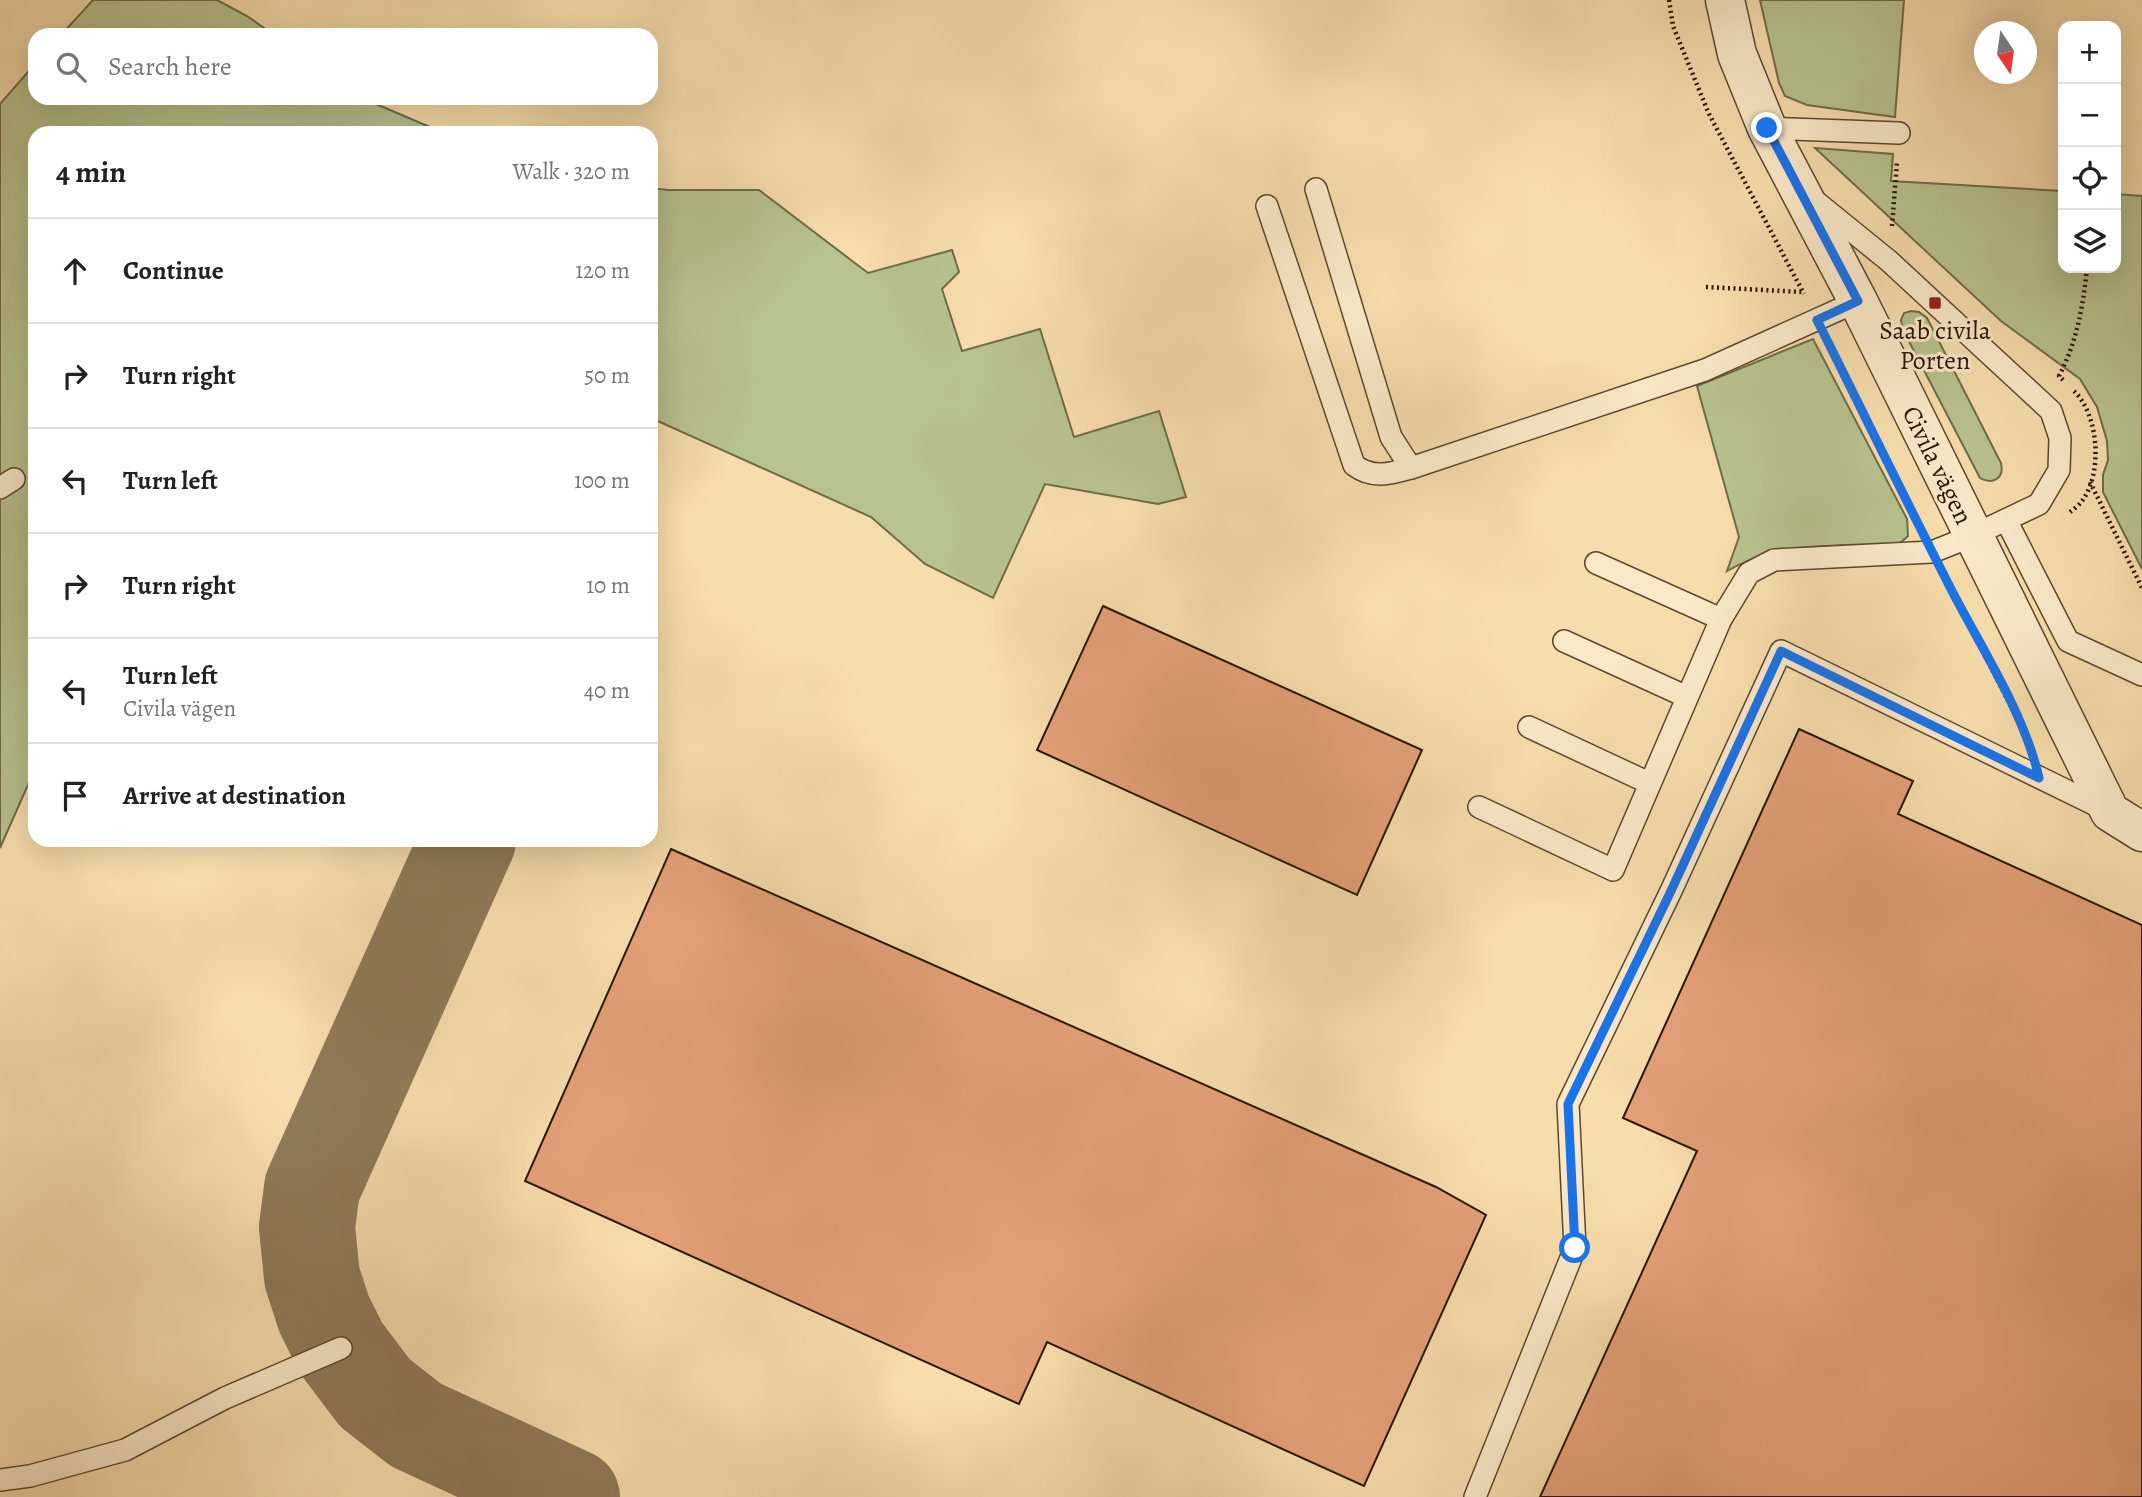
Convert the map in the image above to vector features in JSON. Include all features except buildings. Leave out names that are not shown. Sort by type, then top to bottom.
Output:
[{"type":"street","name":"Civila vägen","points":[[1725,0],[1737,54],[1767,128],[1858,301],[1989,528],[2110,812]]},
{"type":"street","points":[[2110,812],[2142,832]]},
{"type":"lane","points":[[1767,128],[1899,133]]},
{"type":"lane","points":[[1479,807],[1613,870],[1721,619],[1749,573],[1774,561],[1931,551],[2039,504],[2059,470],[2060,438],[2051,411],[1889,261],[1800,189]]},
{"type":"lane","points":[[1316,190],[1391,437],[1411,468]]},
{"type":"lane","points":[[1267,206],[1354,465],[1365,474],[1389,474],[1411,468],[1705,370],[1858,301]]},
{"type":"lane","points":[[1989,528],[2068,641],[2142,675]]},
{"type":"lane","points":[[1596,563],[1721,619]]},
{"type":"lane","points":[[1564,641],[1687,697]]},
{"type":"lane","points":[[1475,1497],[1575,1248],[1568,1104],[1671,891],[1781,651],[2110,812]]},
{"type":"lane","points":[[1529,727],[1649,783]]},
{"type":"lane","points":[[0,1480],[30,1476],[125,1450],[225,1398],[341,1348]]},
{"type":"path","points":[[1670,0],[1674,26],[1709,114],[1817,320],[1931,551],[2019,721],[2033,751],[2039,778]]},
{"type":"path","points":[[1889,261],[1899,133]]},
{"type":"path","points":[[2059,376],[2071,354],[2082,314],[2086,273]]},
{"type":"path","points":[[1706,286],[1802,292]]},
{"type":"path","points":[[2091,482],[2142,588]]},
{"type":"green space","points":[[93,0],[217,0],[264,28],[67,28]]},
{"type":"green space","points":[[1760,0],[1904,0],[1895,117],[1807,105],[1785,96],[1779,83]]},
{"type":"green space","points":[[28,72],[28,105],[378,105],[428,126],[28,126],[28,785],[0,848],[0,104]]},
{"type":"green space","points":[[1815,148],[1893,154],[1891,181],[2058,191],[2058,273],[2121,273],[2121,194],[2142,196],[2142,569],[2103,492],[2103,475],[2108,460],[2107,441],[2097,407],[2080,379],[2001,321]]},
{"type":"green space","points":[[658,189],[759,190],[868,273],[952,250],[959,272],[942,289],[962,351],[1040,329],[1074,437],[1159,411],[1186,497],[1158,504],[1045,484],[993,598],[925,564],[871,517],[658,421]]},
{"type":"green space","points":[[1919,312],[1927,318],[2001,463],[2001,473],[1993,481],[1980,478],[1903,330],[1901,320],[1904,313]]},
{"type":"green space","points":[[1813,339],[1907,519],[1908,536],[1899,544],[1810,547],[1767,554],[1727,571],[1739,537],[1697,386]]},
{"type":"taxiway","points":[[465,847],[312,1188],[307,1227],[312,1277],[324,1314],[341,1348],[375,1393],[416,1425],[572,1497]]},
{"type":"place","name":"Saab civila Porten","points":[[1935,303]]},
{"type":"route","points":[[1575,1248],[1568,1104],[1671,891],[1781,651],[2039,778],[2033,751],[2019,721],[1931,551],[1817,320],[1858,301],[1767,128]]}]
